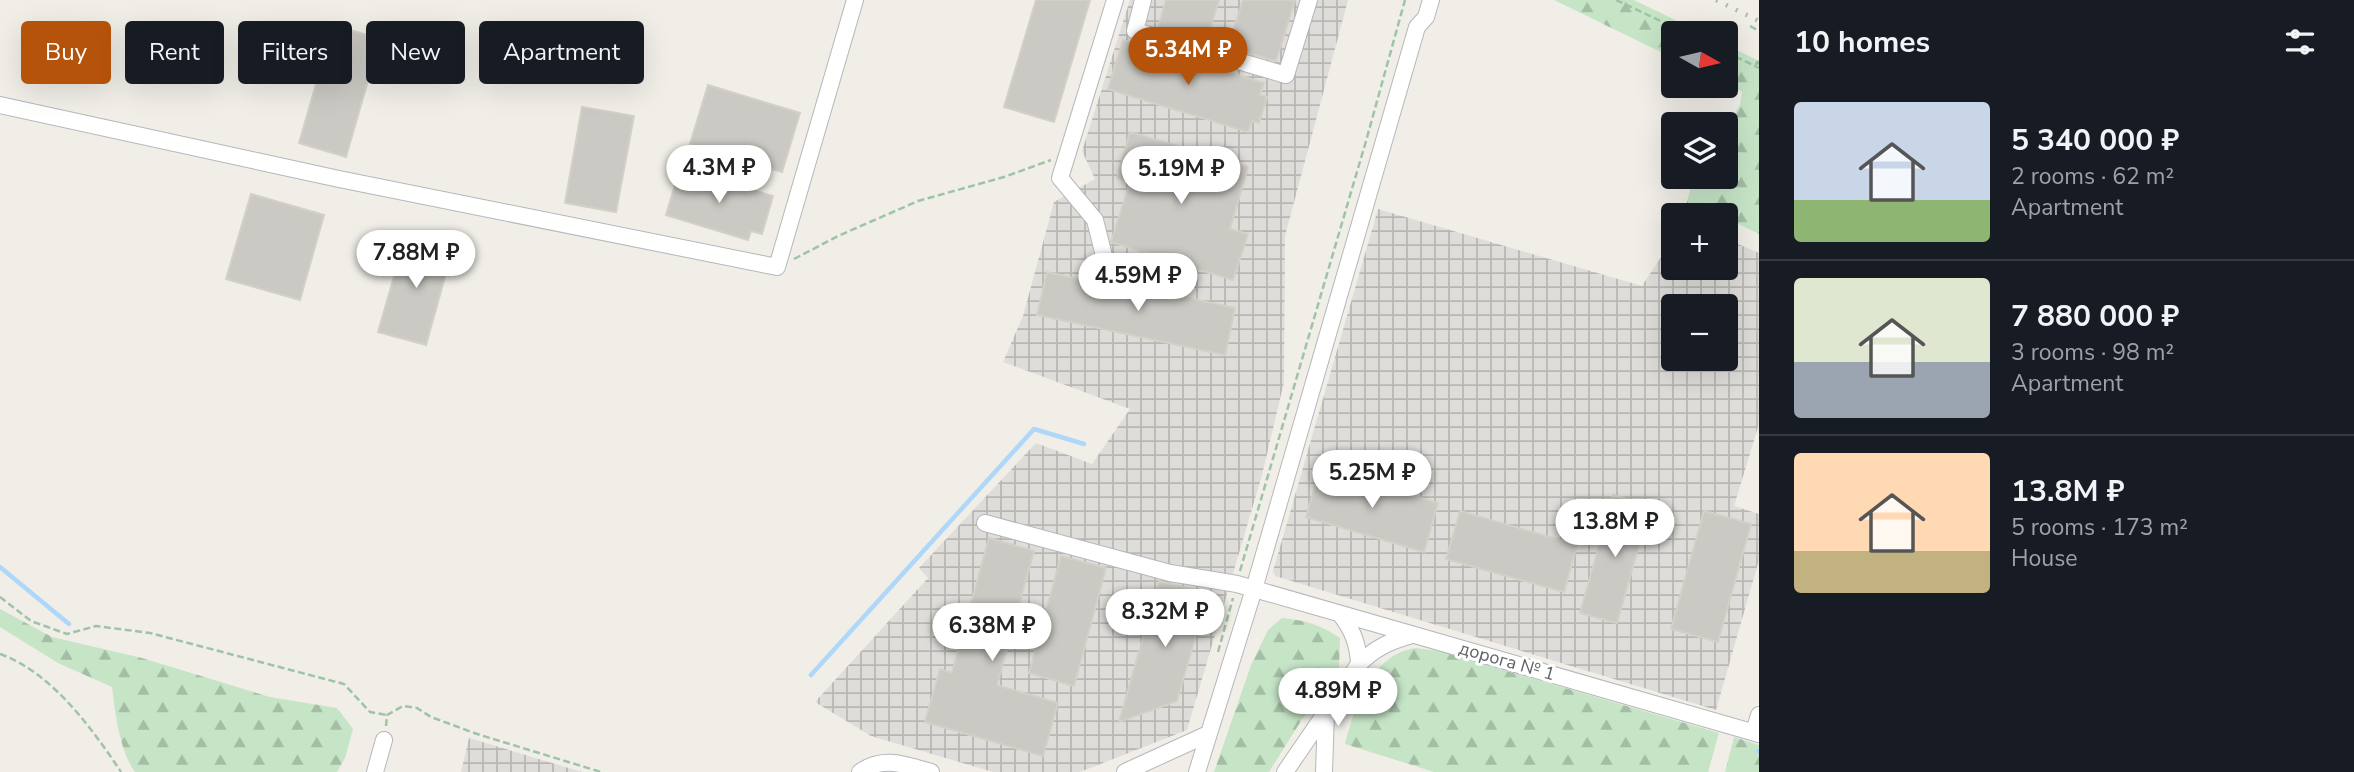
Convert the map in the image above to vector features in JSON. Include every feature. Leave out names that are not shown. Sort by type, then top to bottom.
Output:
[{"type":"street","points":[[0,105],[352,182],[777,267],[855,0]]},
{"type":"street","points":[[1106,264],[1095,220],[1060,178],[1115,0]]},
{"type":"street","points":[[1143,0],[1135,31],[1286,75],[1309,0]]},
{"type":"street","points":[[1197,772],[1254,589],[1417,27],[1426,17],[1432,0]]},
{"type":"street","name":"дорога № 1","points":[[985,523],[1170,573],[1237,584],[1756,733]]},
{"type":"street","points":[[1341,615],[1352,629],[1358,646],[1359,664]]},
{"type":"street","points":[[1285,772],[1359,664],[1374,649],[1414,635]]},
{"type":"street","points":[[1324,772],[1326,713]]},
{"type":"street","points":[[1756,733],[1759,715]]},
{"type":"street","points":[[1125,772],[1208,734]]},
{"type":"street","points":[[375,772],[384,740]]},
{"type":"street","points":[[860,772],[868,766],[888,762],[931,772]]},
{"type":"path","points":[[1215,662],[1405,0]]},
{"type":"path","points":[[1616,0],[1661,21]]},
{"type":"path","points":[[1750,26],[1759,31]]},
{"type":"path","points":[[1738,58],[1759,68]]},
{"type":"path","points":[[777,267],[838,236],[918,201],[1004,177],[1068,154]]},
{"type":"path","points":[[0,598],[31,621],[67,634],[96,626],[150,633],[344,684],[370,712],[387,715],[403,706],[417,708],[431,717],[477,734],[601,772]]},
{"type":"path","points":[[0,654],[19,661],[61,693],[121,772]]},
{"type":"path","points":[[384,740],[387,715]]},
{"type":"shaded area","points":[[1130,0],[1348,0],[1285,236],[1284,382],[1262,475],[1187,730],[1080,772],[993,772],[871,736],[815,702],[928,578],[919,568],[1036,443],[1092,464],[1130,409],[1003,362],[1023,316],[1054,202],[1095,179],[1082,151]]},
{"type":"shaded area","points":[[1378,209],[1642,286],[1661,257],[1661,280],[1738,280],[1738,244],[1759,253],[1759,424],[1734,506],[1759,514],[1759,560],[1716,710],[1275,576],[1273,571]]},
{"type":"shaded area","points":[[469,738],[582,772],[461,772]]},
{"type":"green space","points":[[1554,0],[1634,0],[1677,21],[1661,21],[1661,52]]},
{"type":"green space","points":[[1738,51],[1759,61],[1759,234],[1738,224],[1738,203],[1687,203],[1691,189],[1738,189],[1738,112],[1735,112],[1740,105],[1742,92],[1738,90]]},
{"type":"green space","points":[[0,609],[52,637],[142,658],[270,697],[337,708],[353,729],[345,758],[337,772],[135,772],[122,743],[112,687],[58,663],[0,627]]},
{"type":"green space","points":[[1282,618],[1312,624],[1340,638],[1339,668],[1269,772],[1214,772],[1251,665],[1268,630]]},
{"type":"green space","points":[[1416,648],[1438,651],[1719,733],[1708,772],[1434,772],[1345,744],[1360,699],[1376,671],[1400,652]]},
{"type":"green space","points":[[1734,737],[1759,745],[1759,772],[1725,772]]},
{"type":"building","points":[[1036,0],[1090,0],[1054,122],[1004,107]]},
{"type":"building","points":[[1166,0],[1219,0],[1206,41],[1158,27]]},
{"type":"building","points":[[1243,0],[1295,0],[1276,61],[1228,47]]},
{"type":"building","points":[[352,31],[366,35],[367,84],[346,157],[299,143],[316,84],[352,84]]},
{"type":"building","points":[[1123,40],[1264,83],[1260,95],[1267,97],[1259,123],[1252,121],[1248,132],[1108,89]]},
{"type":"building","points":[[708,85],[800,113],[782,172],[690,144]]},
{"type":"building","points":[[582,107],[634,116],[616,212],[565,203]]},
{"type":"building","points":[[1130,132],[1248,167],[1230,229],[1248,234],[1233,280],[1111,242],[1130,182],[1117,178]]},
{"type":"building","points":[[680,168],[773,196],[762,234],[751,231],[748,240],[666,215]]},
{"type":"building","points":[[251,194],[324,215],[300,300],[226,279]]},
{"type":"building","points":[[406,235],[453,248],[426,345],[378,332]]},
{"type":"building","points":[[1047,272],[1174,300],[1175,295],[1235,308],[1225,355],[1037,315]]},
{"type":"building","points":[[1320,469],[1438,503],[1424,552],[1306,517]]},
{"type":"building","points":[[1613,495],[1650,506],[1617,623],[1580,613]]},
{"type":"building","points":[[1460,511],[1577,545],[1564,592],[1446,559]]},
{"type":"building","points":[[1704,511],[1751,524],[1718,642],[1671,629]]},
{"type":"building","points":[[989,538],[1034,551],[997,685],[1058,703],[1043,756],[925,722],[940,669],[952,673]]},
{"type":"building","points":[[1061,556],[1106,568],[1074,686],[1029,673]]},
{"type":"building","points":[[1159,581],[1208,593],[1177,701],[1119,722]]},
{"type":"waterway","points":[[811,675],[1034,429],[1084,444]]},
{"type":"waterway","points":[[0,567],[69,624]]},
{"type":"railway","points":[[1716,0],[1759,21]]}]
